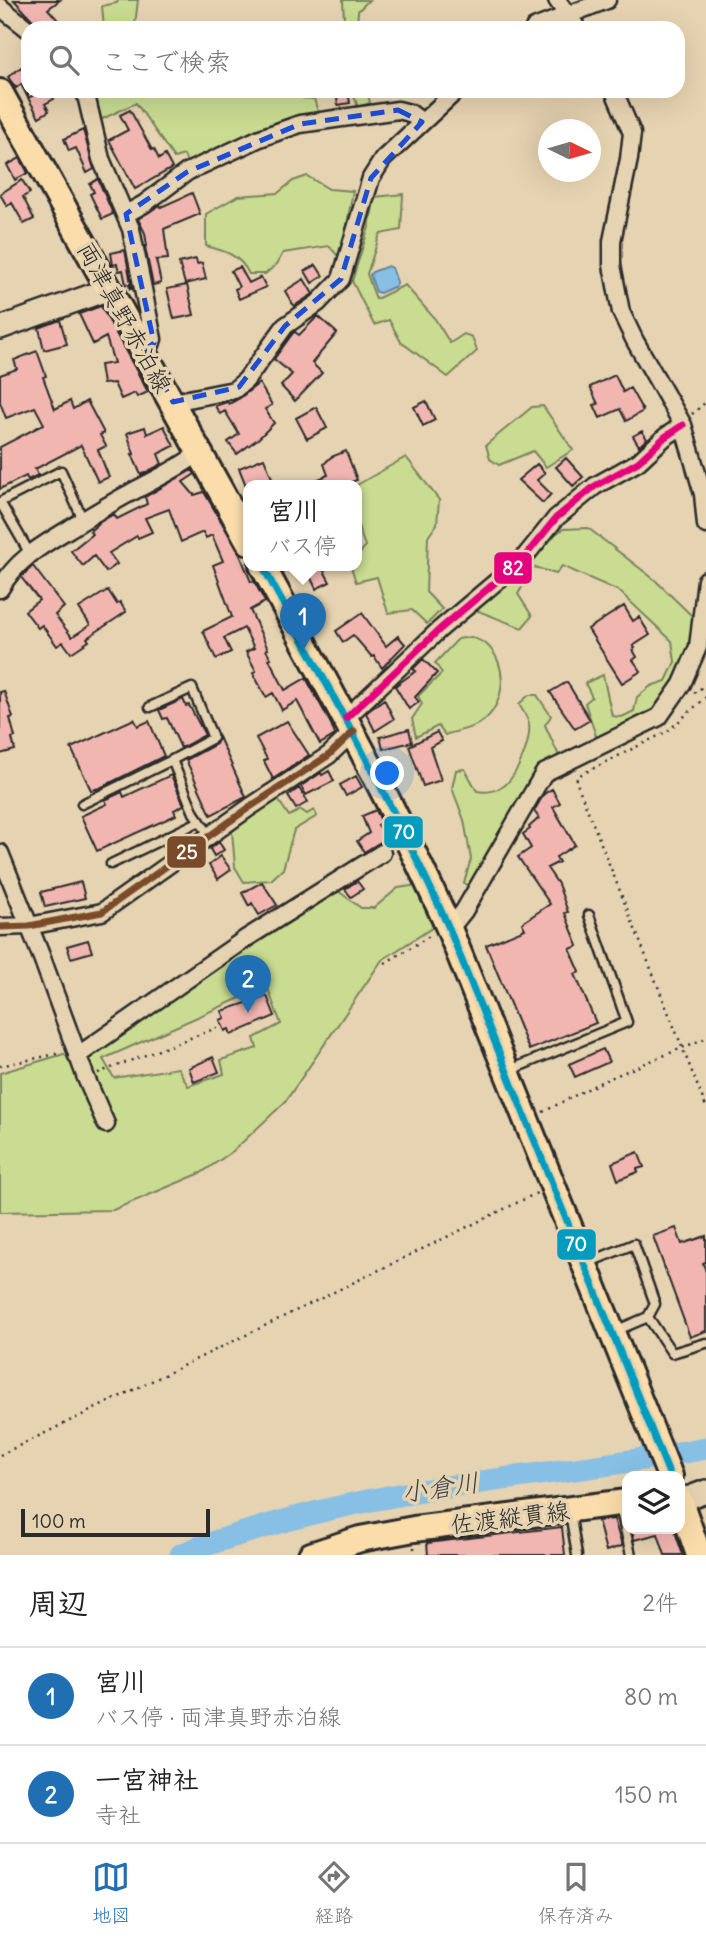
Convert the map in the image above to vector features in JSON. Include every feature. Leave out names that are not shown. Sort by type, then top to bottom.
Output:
[{"type":"main road","name":"両津真野赤泊線","points":[[0,92],[243,531]]},
{"type":"main road","points":[[265,571],[408,837],[448,926],[668,1471]]},
{"type":"main road","name":"佐渡縦貫線","points":[[311,1555],[360,1539],[414,1529],[622,1503]]},
{"type":"main road","points":[[685,1514],[699,1555]]},
{"type":"street","points":[[556,0],[571,21]]},
{"type":"street","points":[[551,21],[607,0]]},
{"type":"street","points":[[0,7],[21,24]]},
{"type":"street","points":[[87,98],[101,159],[131,229],[153,339],[144,350]]},
{"type":"street","points":[[173,402],[234,390],[246,380],[285,326],[331,292],[341,279],[348,260],[371,178],[383,159],[448,98]]},
{"type":"street","points":[[617,98],[632,133],[625,183],[612,241],[612,265],[621,312],[683,425],[703,494],[706,525]]},
{"type":"street","points":[[126,214],[187,172],[260,138],[300,124],[398,110],[410,113],[422,122]]},
{"type":"street","points":[[0,328],[109,289]]},
{"type":"street","points":[[0,927],[29,926],[102,912],[329,755],[350,725],[440,629],[522,560],[556,518],[595,485],[638,462],[665,437],[683,425]]},
{"type":"street","points":[[0,589],[9,573],[30,554],[127,494],[177,469],[200,452]]},
{"type":"street","points":[[0,558],[9,573]]},
{"type":"street","points":[[448,926],[464,911],[544,773],[659,718],[682,684],[698,647],[706,580]]},
{"type":"street","points":[[0,853],[106,1124]]},
{"type":"street","points":[[76,1053],[244,939],[382,853]]},
{"type":"street","points":[[685,1498],[706,1491]]},
{"type":"lane","points":[[30,554],[0,502],[61,471],[83,520]]},
{"type":"lane","points":[[82,804],[213,738],[192,688],[150,707]]},
{"type":"lane","points":[[172,760],[194,813],[211,836]]},
{"type":"lane","points":[[111,864],[200,821]]},
{"type":"lane","points":[[508,1071],[627,1021],[589,915]]},
{"type":"lane","points":[[586,1264],[634,1244],[656,1304],[648,1317],[612,1332]]},
{"type":"lane","points":[[648,1317],[672,1353],[706,1343]]},
{"type":"lane","points":[[569,1509],[577,1555]]},
{"type":"lane","points":[[628,1534],[631,1555]]},
{"type":"path","points":[[683,425],[696,409],[706,402]]},
{"type":"path","points":[[706,697],[668,731],[578,776],[576,781],[706,1107]]},
{"type":"path","points":[[385,963],[423,938],[448,926]]},
{"type":"path","points":[[86,1078],[222,1026]]},
{"type":"path","points":[[528,1119],[603,1081],[706,1038]]},
{"type":"path","points":[[0,1066],[76,1053]]},
{"type":"path","points":[[0,1455],[553,1185]]},
{"type":"highlighted area","points":[[398,110],[422,122],[371,178],[341,279],[285,326],[239,387],[173,402],[144,350],[154,343],[126,214],[187,172],[300,124]]},
{"type":"green space","points":[[118,0],[138,0],[135,21],[103,21],[102,6],[117,3]]},
{"type":"green space","points":[[343,0],[369,0],[358,11],[357,21],[337,21],[344,20]]},
{"type":"green space","points":[[96,98],[302,98],[314,99],[319,115],[188,165],[184,155],[174,158],[136,103],[100,120]]},
{"type":"green space","points":[[355,98],[369,98],[370,103],[358,107]]},
{"type":"green space","points":[[307,176],[329,189],[353,191],[344,240],[338,256],[329,246],[283,253],[277,264],[265,274],[249,274],[236,258],[206,246],[206,214],[238,196],[278,193],[293,181]]},
{"type":"green space","points":[[403,194],[401,230],[380,234],[367,274],[376,299],[405,285],[435,319],[450,343],[464,334],[472,337],[477,351],[448,377],[401,342],[389,320],[374,325],[352,281],[369,227],[375,197]]},
{"type":"green space","points":[[543,406],[573,450],[546,467],[533,451],[499,465],[490,459],[486,445],[532,407]]},
{"type":"green space","points":[[406,457],[439,500],[437,524],[428,537],[426,592],[442,609],[427,624],[412,610],[388,613],[377,577],[356,582],[352,571],[362,571],[362,550],[365,546],[362,537],[362,482]]},
{"type":"green space","points":[[588,528],[655,580],[695,619],[694,645],[678,682],[652,715],[597,739],[585,703],[592,697],[585,683],[603,675],[612,716],[622,717],[634,711],[637,697],[651,686],[666,681],[675,662],[672,641],[619,591],[562,566],[556,574],[534,567],[518,594],[532,616],[522,628],[473,609],[545,541],[563,529]]},
{"type":"green space","points":[[471,637],[486,644],[498,662],[502,684],[496,705],[482,722],[474,726],[445,735],[438,726],[416,737],[412,719],[422,704],[418,696],[442,673],[435,663],[458,639]]},
{"type":"green space","points":[[529,695],[537,695],[551,716],[545,725],[560,758],[470,888],[464,883],[471,859],[464,820],[452,788],[456,770],[465,769],[477,791],[498,789],[509,781],[526,748],[529,724],[519,704]]},
{"type":"green space","points":[[277,798],[289,816],[301,810],[307,814],[314,810],[317,816],[294,830],[283,869],[271,880],[244,882],[235,867],[232,831]]},
{"type":"green space","points":[[418,885],[435,926],[382,960],[285,1102],[233,1151],[201,1173],[113,1210],[0,1212],[0,1073],[64,1054],[75,1066],[338,891],[361,908],[374,908],[398,888]],"holes":[[[267,986],[281,1024],[254,1038],[257,1048],[221,1060],[224,1074],[188,1086],[178,1068],[114,1078],[103,1059]]]},
{"type":"water","points":[[388,266],[392,268],[396,286],[380,293],[376,292],[370,275]]},
{"type":"building","points":[[14,0],[60,0],[48,9],[59,21],[34,21]]},
{"type":"building","points":[[21,67],[21,84],[16,88],[8,77]]},
{"type":"building","points":[[28,98],[53,98],[45,104],[49,111],[39,117]]},
{"type":"building","points":[[337,98],[349,98],[350,103],[338,105]]},
{"type":"building","points":[[130,110],[152,150],[154,149],[159,159],[165,155],[172,168],[135,189],[109,140],[128,130],[120,115]]},
{"type":"building","points":[[83,130],[94,169],[87,173],[76,148],[69,151],[64,139]]},
{"type":"building","points":[[20,158],[28,173],[15,180],[7,165]]},
{"type":"building","points":[[98,179],[113,214],[102,219],[90,194],[94,192],[90,184]]},
{"type":"building","points":[[22,180],[30,193],[23,197],[34,219],[24,224],[12,203],[7,206],[0,194]]},
{"type":"building","points":[[192,193],[200,214],[164,229],[168,259],[156,260],[161,283],[153,285],[145,247],[145,233],[138,219],[160,205],[161,207]]},
{"type":"building","points":[[125,250],[132,289],[129,284],[126,285],[123,270],[119,271],[117,264],[113,265],[111,253]]},
{"type":"building","points":[[196,259],[197,264],[202,263],[206,279],[185,284],[179,263]]},
{"type":"building","points":[[316,265],[323,276],[312,283],[305,271]]},
{"type":"building","points":[[240,267],[249,283],[261,277],[266,287],[239,299],[235,289],[239,287],[231,271]]},
{"type":"building","points":[[304,279],[313,294],[294,306],[285,291]]},
{"type":"building","points":[[187,285],[194,315],[174,319],[167,289]]},
{"type":"building","points":[[101,306],[148,392],[137,397],[135,393],[121,399],[114,383],[103,384],[100,365],[114,363],[106,337],[93,344],[79,314]]},
{"type":"building","points":[[318,316],[337,333],[312,363],[322,373],[295,401],[281,386],[292,374],[274,359],[293,333],[299,335]]},
{"type":"building","points":[[60,320],[67,344],[44,350],[39,328]]},
{"type":"building","points":[[37,351],[55,409],[70,401],[73,409],[87,401],[104,433],[100,435],[106,446],[98,450],[109,477],[98,482],[81,445],[35,469],[38,475],[28,480],[26,476],[0,489],[0,447],[44,424],[35,407],[6,418],[0,402],[0,375],[17,369],[14,360]]},
{"type":"building","points":[[615,375],[623,392],[630,388],[643,411],[626,421],[620,409],[600,418],[594,405],[598,404],[590,387]]},
{"type":"building","points":[[259,383],[272,405],[265,409],[274,423],[237,454],[228,442],[239,434],[225,411],[220,414],[215,406],[227,402],[229,404]]},
{"type":"building","points":[[426,401],[435,420],[423,426],[414,407]]},
{"type":"building","points":[[316,407],[327,428],[307,439],[296,418]]},
{"type":"building","points":[[164,426],[174,446],[158,454],[162,464],[141,475],[127,433],[145,427],[147,434]]},
{"type":"building","points":[[642,431],[647,439],[639,446],[633,436]]},
{"type":"building","points":[[346,451],[357,480],[316,480],[328,475],[324,464],[331,457]]},
{"type":"building","points":[[264,458],[272,478],[244,480],[239,468]]},
{"type":"building","points":[[566,458],[583,477],[573,486],[556,467]]},
{"type":"building","points":[[537,464],[545,473],[537,480],[551,494],[543,503],[518,480]]},
{"type":"building","points":[[192,470],[195,474],[183,482],[194,495],[204,492],[239,552],[243,571],[247,571],[251,582],[254,581],[265,602],[250,610],[268,649],[269,659],[285,690],[306,678],[335,735],[320,744],[297,701],[282,710],[273,693],[266,697],[253,673],[256,671],[246,652],[254,648],[244,628],[224,638],[231,652],[216,659],[203,631],[232,617],[213,565],[223,561],[212,535],[206,538],[203,532],[181,542],[169,509],[145,518],[152,532],[138,538],[137,536],[109,553],[117,564],[106,572],[94,556],[83,566],[71,551],[92,534],[90,531],[100,522],[114,514],[117,519],[147,504],[145,497]]},
{"type":"building","points":[[33,566],[64,607],[55,615],[72,637],[90,625],[79,608],[108,590],[126,612],[87,638],[89,641],[71,653],[63,642],[57,646],[42,625],[38,628],[25,611],[39,600],[21,577]]},
{"type":"building","points":[[308,571],[324,571],[330,582],[316,589]]},
{"type":"building","points":[[624,606],[633,621],[639,617],[650,635],[633,646],[637,657],[633,660],[641,671],[622,683],[588,629]]},
{"type":"building","points":[[362,613],[386,646],[398,636],[405,644],[382,668],[353,635],[343,642],[336,631]]},
{"type":"building","points":[[423,659],[437,673],[415,697],[419,702],[409,709],[395,686],[416,671],[413,669]]},
{"type":"building","points":[[567,682],[590,720],[575,729],[550,692]]},
{"type":"building","points":[[4,691],[13,717],[10,718],[15,750],[0,754],[0,692]]},
{"type":"building","points":[[183,699],[205,735],[181,748],[167,718],[163,719],[159,710]]},
{"type":"building","points":[[384,699],[394,719],[375,731],[366,713]]},
{"type":"building","points":[[134,719],[138,726],[149,721],[164,756],[91,790],[71,748]]},
{"type":"building","points":[[287,721],[309,755],[273,779],[264,761],[267,759],[256,738]]},
{"type":"building","points":[[409,729],[412,742],[383,749],[380,737]]},
{"type":"building","points":[[437,732],[442,741],[430,747],[441,780],[423,786],[409,746]]},
{"type":"building","points":[[219,737],[246,797],[211,815],[186,760],[216,744]]},
{"type":"building","points":[[329,771],[334,781],[306,795],[301,786]]},
{"type":"building","points":[[171,775],[184,805],[174,810],[176,815],[97,851],[81,816],[107,804],[105,800],[122,792],[124,797]]},
{"type":"building","points":[[356,776],[362,787],[346,796],[340,785]]},
{"type":"building","points":[[299,788],[308,802],[296,809],[288,796]]},
{"type":"building","points":[[552,789],[560,803],[553,807],[575,845],[556,857],[559,862],[547,868],[558,884],[568,912],[565,913],[578,946],[570,949],[580,972],[575,974],[596,1023],[529,1050],[486,945],[525,929],[522,923],[550,904],[518,857],[531,848],[523,834],[539,818],[534,811],[544,794]]},
{"type":"building","points":[[376,810],[382,823],[378,825],[387,838],[364,852],[357,841],[369,833],[362,816]]},
{"type":"building","points":[[219,842],[224,850],[214,856],[210,849]]},
{"type":"building","points":[[221,856],[231,870],[218,879],[209,865]]},
{"type":"building","points":[[357,881],[363,889],[351,897],[345,889]]},
{"type":"building","points":[[81,882],[85,898],[45,907],[41,892]]},
{"type":"building","points":[[262,882],[277,905],[259,915],[252,903],[249,906],[242,893]]},
{"type":"building","points":[[88,940],[92,952],[71,958],[67,946]]},
{"type":"building","points":[[267,996],[275,1016],[231,1035],[229,1029],[225,1031],[220,1020],[225,1018],[222,1011]]},
{"type":"building","points":[[603,1049],[609,1062],[575,1077],[569,1064]]},
{"type":"building","points":[[213,1057],[219,1072],[194,1082],[189,1068]]},
{"type":"building","points":[[638,1152],[644,1167],[618,1180],[612,1163]]},
{"type":"building","points":[[676,1228],[682,1244],[706,1236],[706,1262],[703,1263],[706,1272],[706,1331],[690,1337],[653,1236]]},
{"type":"building","points":[[614,1519],[622,1546],[606,1551],[598,1521]]},
{"type":"building","points":[[562,1527],[565,1555],[428,1555],[427,1543]]},
{"type":"building","points":[[633,1534],[658,1534],[634,1540]]},
{"type":"building","points":[[658,1534],[676,1534],[683,1555],[665,1555]]},
{"type":"waterway","name":"小倉川","points":[[181,1555],[267,1526],[375,1499],[706,1448]]},
{"type":"transit line","name":"82","points":[[346,718],[440,629],[522,560],[556,518],[595,486],[638,462],[665,437],[683,425]]},
{"type":"transit line","name":"70","points":[[265,571],[382,789],[448,926],[668,1471]]},
{"type":"transit line","name":"25","points":[[0,927],[29,926],[102,912],[250,807],[329,755],[354,731]]},
{"type":"place","name":"宮川","points":[[303,651]]},
{"type":"place","name":"一宮神社","points":[[248,1013]]}]
